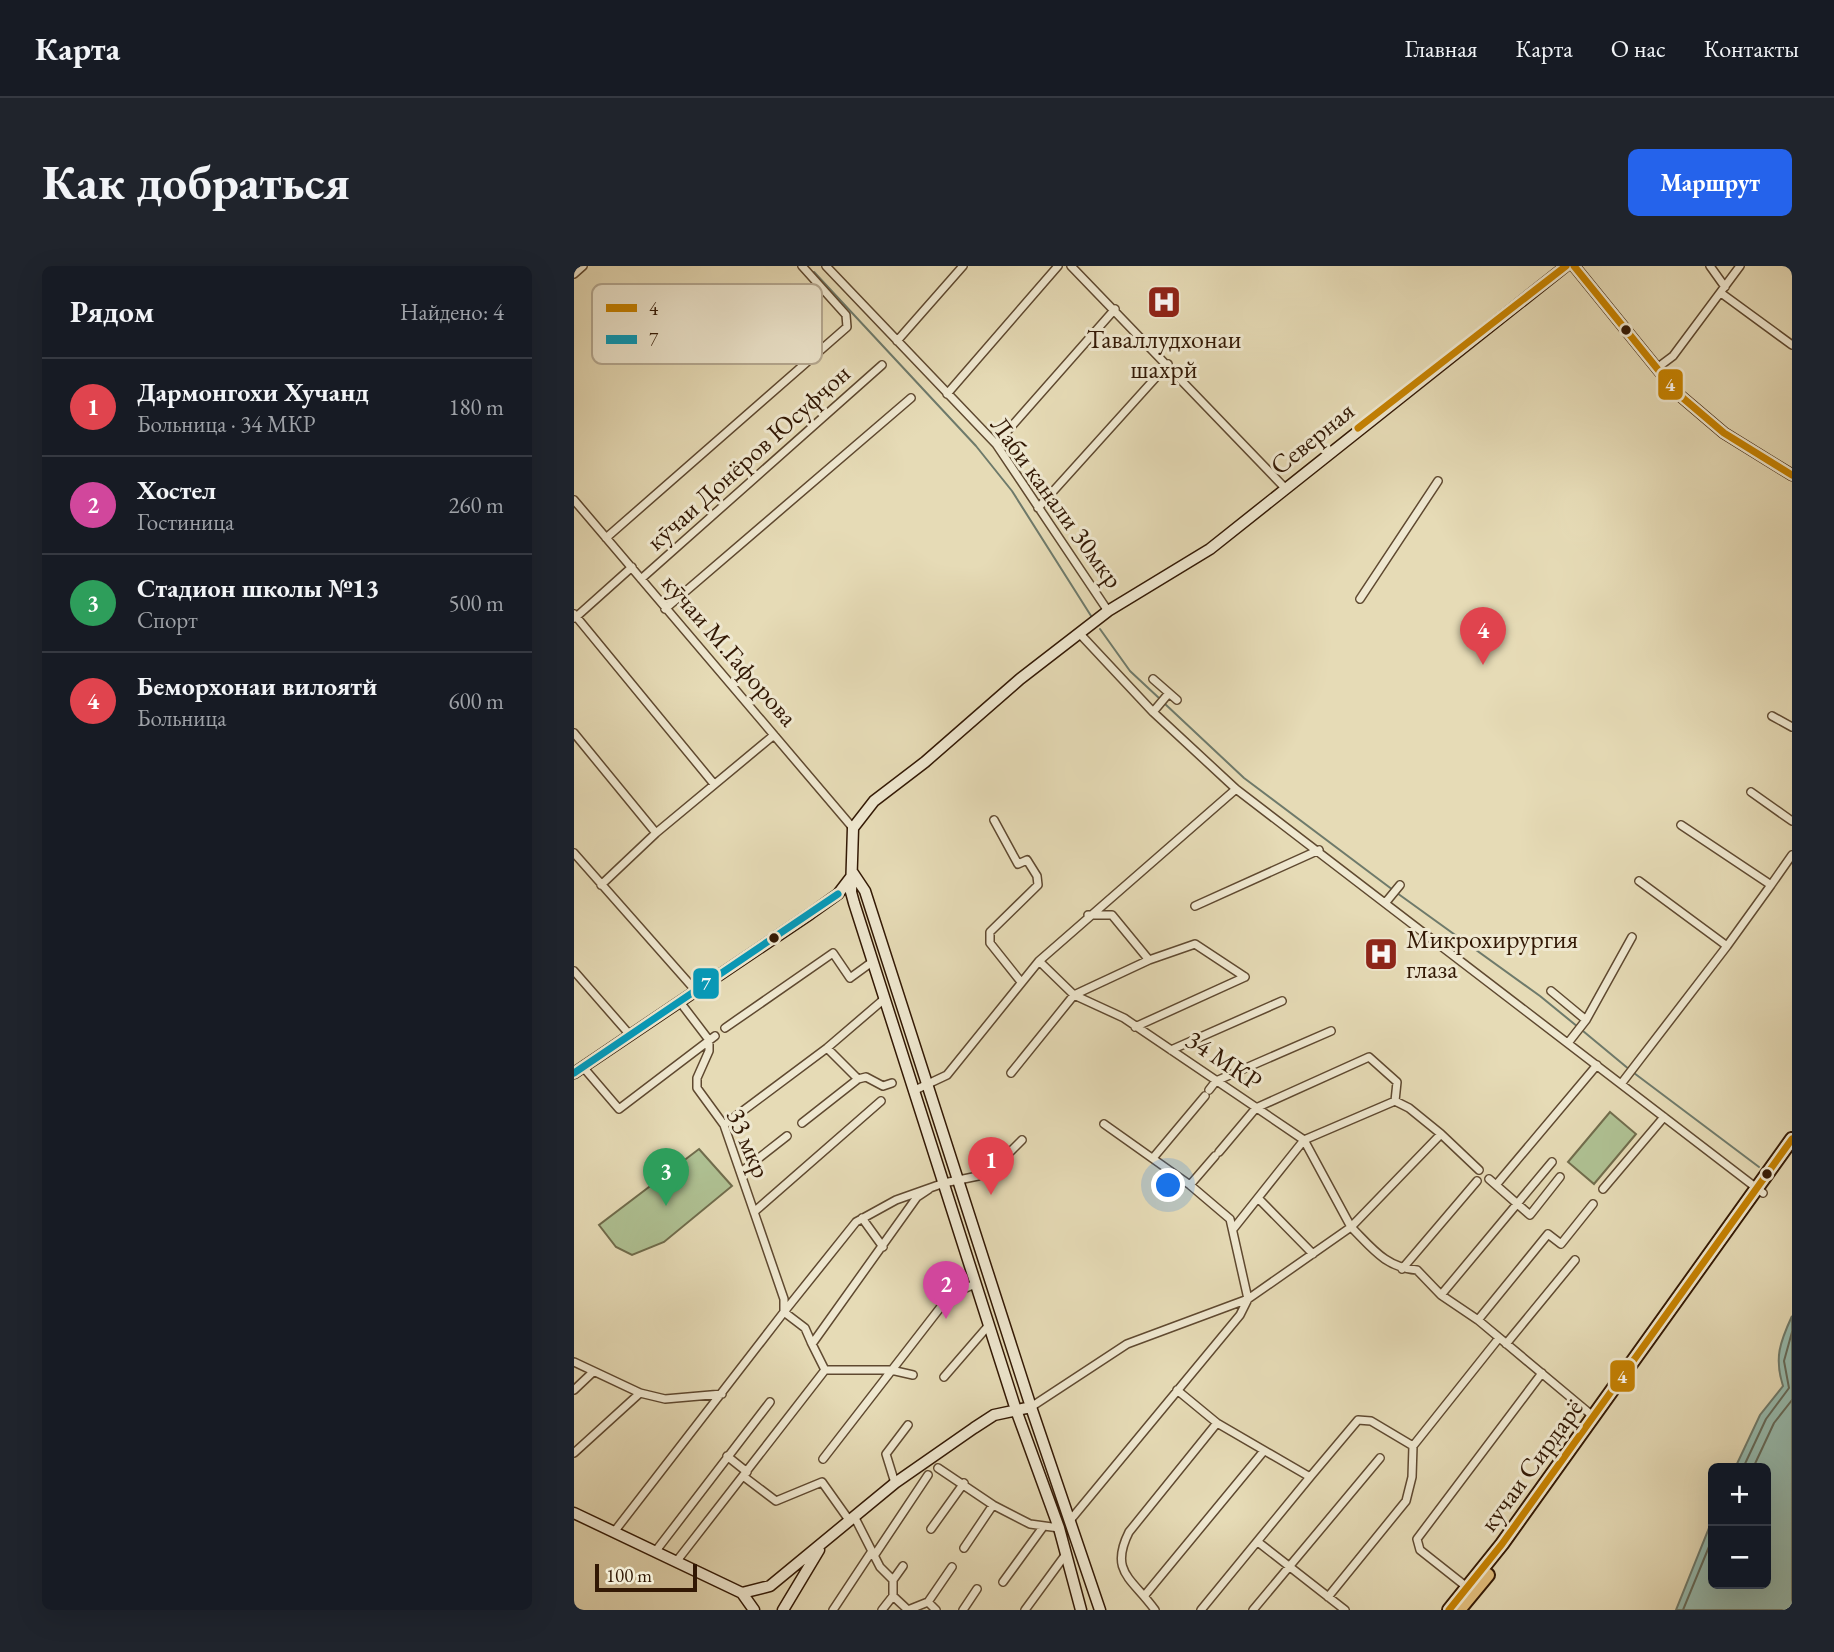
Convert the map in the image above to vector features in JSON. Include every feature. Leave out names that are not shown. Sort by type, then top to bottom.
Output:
[{"type":"highway","name":"кучаи Сирдарё","points":[[1449,1610],[1468,1588],[1760,1190],[1792,1139]]},
{"type":"highway","points":[[1459,1610],[1516,1538],[1760,1190],[1792,1150]]},
{"type":"main road","points":[[1551,279],[1554,266]]},
{"type":"main road","name":"Северная","points":[[853,828],[874,801],[925,762],[1020,679],[1108,611],[1210,549],[1284,487],[1566,266]]},
{"type":"main road","points":[[1574,266],[1677,393],[1724,432],[1792,475]]},
{"type":"main road","points":[[1583,266],[1584,279]]},
{"type":"main road","points":[[853,828],[851,892],[854,903],[1016,1410],[1059,1528],[1081,1610]]},
{"type":"main road","points":[[574,1073],[838,894],[853,873]]},
{"type":"main road","points":[[853,873],[865,891],[877,926],[1031,1407],[1072,1518],[1100,1610]]},
{"type":"main road","points":[[838,894],[850,897],[854,903]]},
{"type":"main road","points":[[862,930],[877,926]]},
{"type":"main road","points":[[743,1593],[770,1586],[895,1483],[994,1415],[1031,1407]]},
{"type":"main road","points":[[574,1513],[743,1593],[754,1610]]},
{"type":"main road","points":[[783,1610],[820,1549],[852,1518]]},
{"type":"street","points":[[574,274],[583,266]]},
{"type":"street","name":"кӯчаи Донёров Юсуфҷон","points":[[802,266],[818,284]]},
{"type":"street","name":"Лаби канали 30мкр","points":[[827,266],[996,444],[1108,611]]},
{"type":"street","points":[[897,341],[963,266]]},
{"type":"street","points":[[947,394],[1058,266]]},
{"type":"street","points":[[1071,266],[1284,487]]},
{"type":"street","points":[[1710,266],[1723,290],[1792,345]]},
{"type":"street","points":[[1657,368],[1673,356],[1740,266]]},
{"type":"street","name":"кӯчаи Донёров Юсуфҷон","points":[[822,288],[846,315],[847,327],[822,349]]},
{"type":"street","points":[[996,444],[1115,309]]},
{"type":"street","name":"кӯчаи Донёров Юсуфҷон","points":[[606,538],[805,364]]},
{"type":"street","points":[[1038,508],[1168,364]]},
{"type":"street","name":"кӯчаи Донёров Юсуфҷон","points":[[641,579],[882,365]]},
{"type":"street","points":[[665,609],[911,398]]},
{"type":"street","points":[[1360,599],[1438,481]]},
{"type":"street","name":"кӯчаи М.Гафорова","points":[[574,500],[853,828]]},
{"type":"street","points":[[632,567],[575,616],[714,784]]},
{"type":"street","points":[[1080,634],[1153,712],[1236,789],[1760,1190]]},
{"type":"street","points":[[1153,679],[1165,699]]},
{"type":"street","points":[[1153,712],[1165,699]]},
{"type":"street","points":[[1165,699],[1177,700]]},
{"type":"street","points":[[1772,716],[1792,727]]},
{"type":"street","points":[[574,733],[656,833]]},
{"type":"street","points":[[601,885],[656,833],[775,735]]},
{"type":"street","points":[[913,1091],[928,1087],[947,1075],[1039,961],[1088,915],[1236,789]]},
{"type":"street","points":[[1751,792],[1792,821]]},
{"type":"street","points":[[994,820],[1018,864],[1027,860],[1039,880],[1038,885],[990,932],[990,943],[1021,982]]},
{"type":"street","points":[[1681,825],[1770,885]]},
{"type":"street","points":[[1195,906],[1319,850]]},
{"type":"street","points":[[574,853],[695,990]]},
{"type":"street","points":[[1621,1084],[1727,946],[1792,855]]},
{"type":"street","points":[[1639,881],[1727,946]]},
{"type":"street","points":[[1386,902],[1400,885]]},
{"type":"street","points":[[1088,915],[1112,915],[1149,960]]},
{"type":"street","points":[[1568,1043],[1586,1020],[1632,937]]},
{"type":"street","points":[[1011,1073],[1074,995],[1149,960],[1195,944],[1245,977],[1135,1027]]},
{"type":"street","points":[[725,1028],[833,953],[850,978],[872,962]]},
{"type":"street","name":"34 МКР","points":[[1039,961],[1074,995],[1124,1018],[1304,1140]]},
{"type":"street","points":[[574,971],[630,1035]]},
{"type":"street","points":[[1551,990],[1586,1020]]},
{"type":"street","points":[[724,1125],[827,1048],[883,1000]]},
{"type":"street","points":[[1171,1050],[1282,1001]]},
{"type":"street","points":[[583,1067],[619,1109],[712,1038],[680,1002]]},
{"type":"street","points":[[1153,1158],[1216,1081],[1331,1031]]},
{"type":"street","name":"33 мкр","points":[[712,1038],[696,1078],[697,1088],[724,1125],[784,1299],[783,1312]]},
{"type":"street","points":[[827,1048],[858,1079]]},
{"type":"street","points":[[1190,1185],[1256,1108],[1369,1057],[1397,1082],[1395,1101]]},
{"type":"street","points":[[1560,1177],[1530,1215],[1493,1182],[1504,1175],[1597,1065]]},
{"type":"street","points":[[802,1123],[858,1079],[866,1077],[883,1086],[892,1083]]},
{"type":"street","points":[[754,1212],[881,1101]]},
{"type":"street","points":[[1234,1228],[1304,1140],[1395,1101],[1409,1108],[1441,1134],[1479,1170]]},
{"type":"street","points":[[1603,1189],[1664,1117]]},
{"type":"street","points":[[1072,1518],[1240,1315],[1248,1300],[1230,1219],[1190,1185],[1104,1124]]},
{"type":"street","points":[[1031,1407],[1127,1344],[1248,1300],[1351,1227],[1441,1134]]},
{"type":"street","points":[[741,1172],[787,1136]]},
{"type":"street","points":[[614,1532],[783,1312],[856,1222],[896,1200],[944,1183],[978,1176],[1000,1162],[1022,1140]]},
{"type":"street","points":[[1304,1140],[1351,1227],[1385,1262],[1402,1269],[1417,1270],[1441,1295],[1478,1320],[1594,1417]]},
{"type":"street","points":[[1441,1295],[1552,1162]]},
{"type":"street","points":[[1402,1269],[1478,1181]]},
{"type":"street","points":[[812,1344],[883,1248],[916,1197],[929,1189]]},
{"type":"street","points":[[1258,1198],[1313,1254]]},
{"type":"street","points":[[1478,1320],[1548,1234],[1561,1244],[1593,1204]]},
{"type":"street","points":[[862,1218],[883,1248]]},
{"type":"street","points":[[1328,1597],[1406,1501],[1412,1477],[1413,1446],[1575,1260]]},
{"type":"street","points":[[823,1459],[950,1294],[975,1284]]},
{"type":"street","points":[[783,1312],[805,1328],[825,1370]]},
{"type":"street","points":[[944,1377],[989,1325]]},
{"type":"street","points":[[574,1362],[640,1393],[665,1399],[722,1394]]},
{"type":"street","points":[[825,1370],[891,1370],[913,1376]]},
{"type":"street","points":[[676,1562],[825,1370]]},
{"type":"street","points":[[574,1390],[593,1373]]},
{"type":"street","points":[[1468,1588],[1420,1550],[1417,1539],[1542,1373]]},
{"type":"street","points":[[1177,1390],[1217,1423],[1310,1477]]},
{"type":"street","points":[[574,1453],[640,1393]]},
{"type":"street","points":[[655,1552],[770,1402]]},
{"type":"street","points":[[1201,1610],[1358,1420],[1371,1421],[1413,1446]]},
{"type":"street","points":[[1155,1610],[1119,1564],[1120,1551],[1129,1532],[1217,1423]]},
{"type":"street","points":[[895,1483],[886,1454],[908,1425]]},
{"type":"street","points":[[1144,1595],[1263,1452]]},
{"type":"street","points":[[727,1457],[776,1501],[822,1482],[852,1518],[873,1554],[893,1580]]},
{"type":"street","points":[[1253,1610],[1291,1568],[1380,1458]]},
{"type":"street","points":[[938,1468],[993,1505],[1030,1524],[1059,1528]]},
{"type":"street","points":[[833,1610],[928,1475]]},
{"type":"street","points":[[931,1528],[964,1483]]},
{"type":"street","points":[[964,1548],[993,1505]]},
{"type":"street","points":[[1003,1581],[1043,1527]]},
{"type":"street","points":[[1258,1542],[1345,1610]]},
{"type":"street","points":[[1026,1610],[1067,1553]]},
{"type":"street","points":[[883,1610],[893,1596],[893,1580],[903,1566]]},
{"type":"street","points":[[893,1596],[908,1610],[928,1602],[952,1567]]},
{"type":"street","points":[[963,1610],[977,1589]]},
{"type":"street","points":[[928,1602],[936,1610]]},
{"type":"green space","points":[[1610,1112],[1636,1134],[1594,1184],[1568,1162]]},
{"type":"green space","points":[[699,1149],[732,1186],[664,1242],[632,1255],[616,1247],[599,1225]]},
{"type":"water","points":[[1792,1316],[1792,1610],[1676,1610],[1708,1530],[1708,1589],[1771,1589],[1771,1463],[1737,1463],[1760,1415],[1783,1386],[1779,1358],[1784,1334]]},
{"type":"waterway","points":[[814,272],[976,446],[1012,491],[1093,619]]},
{"type":"waterway","points":[[1100,629],[1130,671],[1160,699]]},
{"type":"waterway","points":[[1164,703],[1244,778],[1393,890]]},
{"type":"waterway","points":[[1397,893],[1540,996],[1578,1027]]},
{"type":"waterway","points":[[1583,1031],[1630,1070]]},
{"type":"waterway","points":[[1634,1073],[1759,1167]]},
{"type":"transit line","name":"4","points":[[1358,428],[1566,266]]},
{"type":"transit line","name":"4","points":[[1574,266],[1677,393],[1724,433],[1792,475]]},
{"type":"transit line","name":"7","points":[[574,1073],[838,894]]},
{"type":"transit line","name":"4","points":[[1449,1610],[1502,1544],[1792,1139]]},
{"type":"place","name":"Таваллудхонаи шахрй","points":[[1164,302]]},
{"type":"place","name":"Беморхонаи вилоятй","points":[[1483,665]]},
{"type":"place","name":"Микрохирургия глаза","points":[[1381,954]]},
{"type":"place","name":"Дармонгохи Хучанд","points":[[991,1195]]},
{"type":"place","name":"Стадион школы №13","points":[[666,1206]]},
{"type":"place","name":"Хостел","points":[[946,1319]]}]
